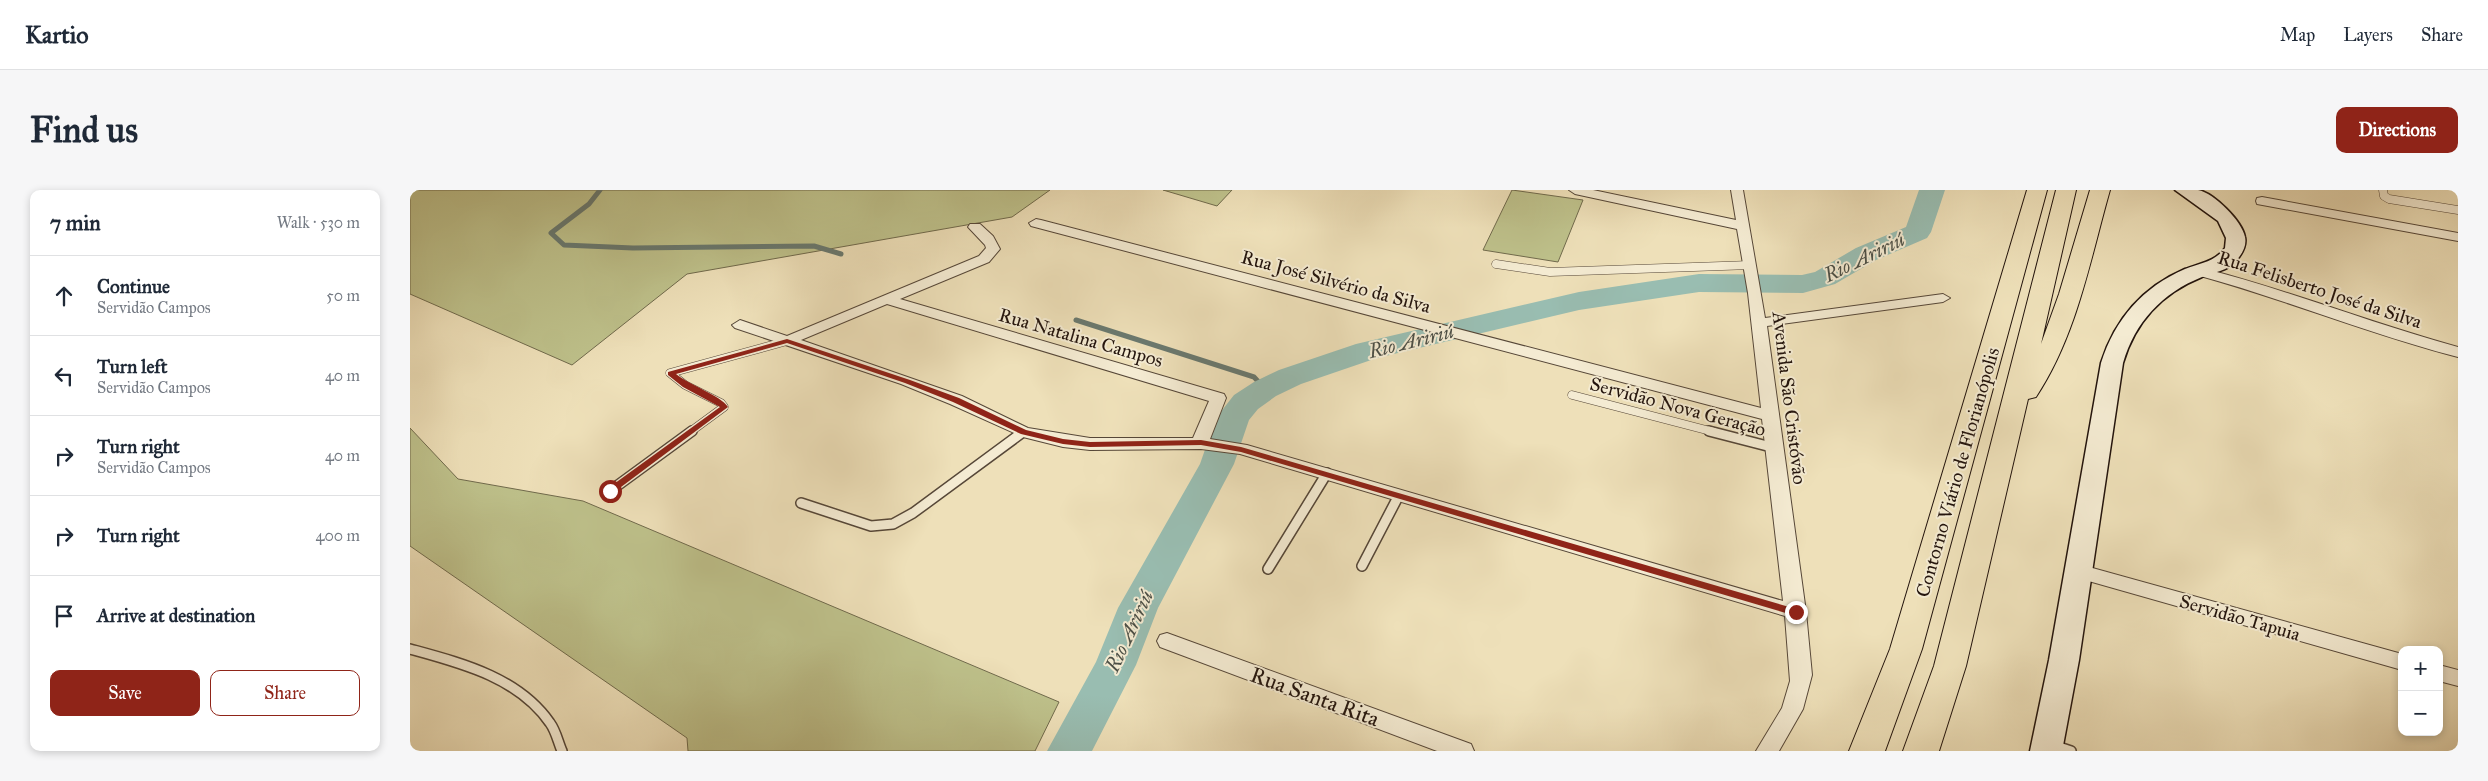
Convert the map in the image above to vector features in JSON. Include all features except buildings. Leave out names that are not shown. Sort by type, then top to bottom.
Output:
[{"type":"highway","points":[[2022,242],[2025,190]]},
{"type":"highway","name":"Contorno Viário de Florianópolis","points":[[1867,751],[1909,640],[2037,190]]},
{"type":"highway","name":"Contorno Viário de Florianópolis","points":[[1921,751],[1950,666],[2066,190]]},
{"type":"highway","points":[[2013,410],[2031,384],[2058,329],[2100,190]]},
{"type":"main road","points":[[2046,747],[2064,660],[2112,362],[2120,337],[2136,312],[2149,300],[2180,279],[2227,259],[2232,254],[2236,241],[2232,226],[2226,219],[2211,205],[2186,191]]},
{"type":"street","points":[[1575,190],[1744,226]]},
{"type":"street","name":"Avenida São Cristóvão","points":[[1737,190],[1752,269],[1796,612],[1801,680],[1791,709],[1767,751]]},
{"type":"street","points":[[2262,201],[2458,237]]},
{"type":"street","name":"Rua José Silvério da Silva","points":[[1036,223],[1771,416]]},
{"type":"street","points":[[787,341],[984,260],[993,250],[992,246],[984,234],[975,227]]},
{"type":"street","name":"Rua Felisberto José da Silva","points":[[2198,271],[2246,284],[2379,330],[2458,352]]},
{"type":"street","points":[[1759,323],[1943,298]]},
{"type":"street","name":"Rua Natalina Campos","points":[[888,300],[1218,398],[1206,425],[1207,443]]},
{"type":"street","points":[[740,325],[940,394],[1023,432],[1063,441],[1090,444],[1207,443],[1241,449],[1796,612]]},
{"type":"street","name":"Servidão Tapuia","points":[[2078,571],[2398,661]]},
{"type":"street","name":"Rua Santa Rita","points":[[1167,641],[1464,751]]},
{"type":"street","points":[[2443,674],[2458,678]]},
{"type":"lane","points":[[2383,190],[2384,196],[2390,199],[2458,210]]},
{"type":"lane","points":[[1496,264],[1550,272],[1752,269]]},
{"type":"lane","points":[[610,491],[724,407],[721,403],[685,386],[670,373],[787,341]]},
{"type":"lane","name":"Servidão Nova Geração","points":[[1572,395],[1775,448]]},
{"type":"lane","points":[[801,503],[872,526],[893,524],[913,513],[1023,432]]},
{"type":"lane","points":[[1268,569],[1327,473]]},
{"type":"lane","points":[[1362,566],[1399,495]]},
{"type":"lane","points":[[410,649],[469,665],[526,695],[552,724],[562,751]]},
{"type":"lane","points":[[2046,747],[2071,751]]},
{"type":"green space","points":[[410,190],[1050,190],[1012,217],[687,274],[572,365],[410,294]]},
{"type":"green space","points":[[1163,190],[1232,190],[1217,206]]},
{"type":"green space","points":[[1512,190],[1583,200],[1558,262],[1483,250]]},
{"type":"green space","points":[[410,428],[458,479],[583,501],[1059,702],[1035,751],[688,751],[687,738],[410,546]]},
{"type":"waterway","points":[[600,190],[589,204],[551,233],[564,245],[633,248],[814,246],[841,254]]},
{"type":"waterway","name":"Rio Aririú","points":[[1069,751],[1115,665],[1138,608],[1217,464],[1233,418],[1246,402],[1265,389],[1290,377],[1367,351],[1579,301],[1699,283],[1803,284],[1825,278],[1866,254],[1918,232],[1932,190]]},
{"type":"waterway","points":[[1076,320],[1254,377],[1265,389]]},
{"type":"route","points":[[610,491],[724,407],[721,403],[685,386],[670,373],[787,341],[907,381],[956,400],[1023,432],[1063,441],[1090,444],[1147,445],[1201,443],[1241,449],[1796,612]]}]
